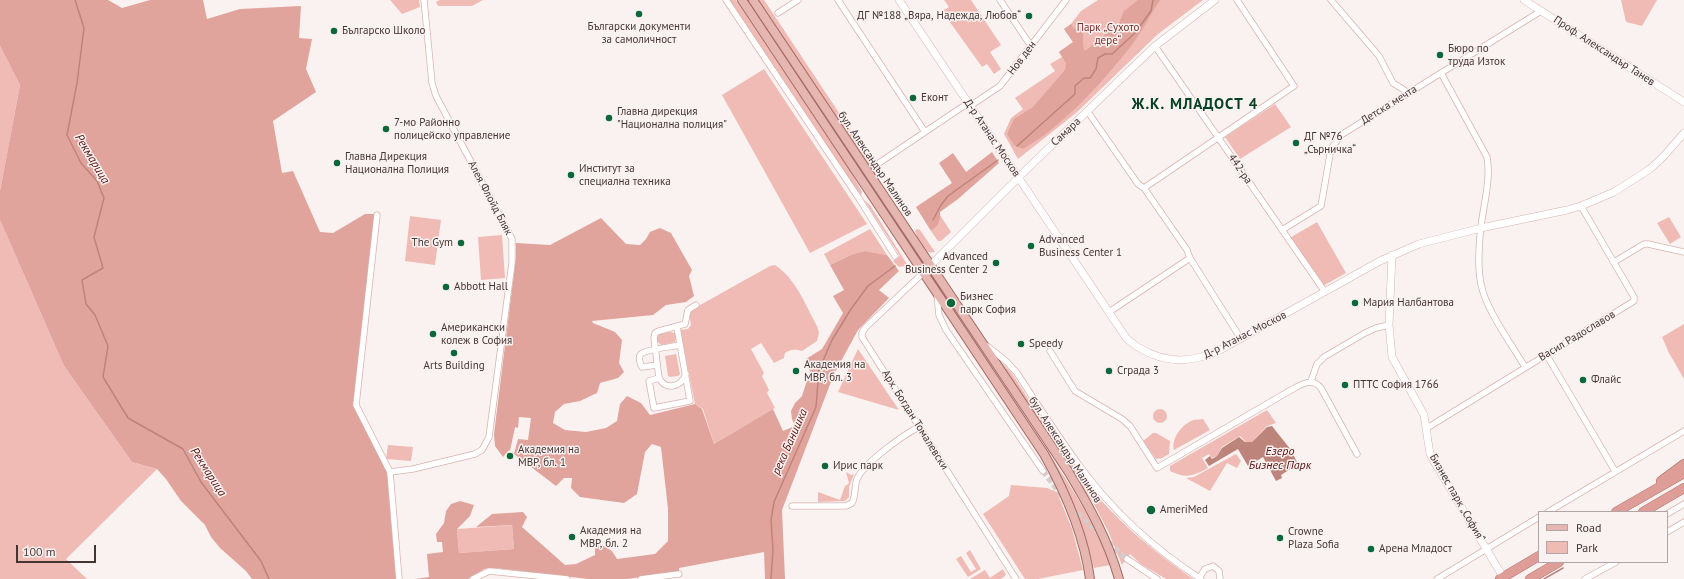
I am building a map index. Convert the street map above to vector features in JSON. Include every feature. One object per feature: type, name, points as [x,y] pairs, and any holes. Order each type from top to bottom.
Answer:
[{"type":"highway","points":[[1630,504],[1684,464]]},
{"type":"highway","points":[[1618,511],[1684,473]]},
{"type":"highway","points":[[1645,511],[1682,489]]},
{"type":"highway","points":[[1502,578],[1538,557]]},
{"type":"highway","points":[[1530,579],[1556,563]]},
{"type":"main road","name":"бул. Александър Малинов","points":[[742,0],[1044,454],[1058,479],[1077,523],[1084,547],[1090,579]]},
{"type":"main road","name":"бул. Александър Малинов","points":[[753,0],[1068,471],[1095,517],[1108,545],[1119,579]]},
{"type":"street","name":"Алея Флойд Бляк","points":[[390,472],[413,469],[474,454],[482,450],[489,437],[512,263],[512,239],[436,96],[432,83],[424,0]]},
{"type":"street","points":[[726,0],[858,197],[895,256]]},
{"type":"street","points":[[778,13],[798,0]]},
{"type":"street","points":[[838,0],[925,132]]},
{"type":"street","name":"Д-р Атанас Москов","points":[[900,0],[1127,339],[1142,350],[1163,358],[1193,360],[1213,354],[1392,255],[1424,242],[1581,206],[1614,192],[1650,169],[1663,157],[1684,133]]},
{"type":"street","points":[[1000,0],[1031,46]]},
{"type":"street","name":"Нов ден","points":[[879,163],[925,132],[1000,86],[1066,0]]},
{"type":"street","name":"Самара","points":[[923,273],[1155,46],[1215,0]]},
{"type":"street","points":[[1144,188],[1294,86],[1237,0]]},
{"type":"street","points":[[1331,0],[1379,56],[1393,82],[1410,92]]},
{"type":"street","name":"Проф. Александър Танев","points":[[1524,0],[1684,102]]},
{"type":"street","name":"Детска мечта","points":[[1282,230],[1321,206],[1331,149],[1337,139],[1541,11]]},
{"type":"street","name":"442-ра","points":[[1155,46],[1325,292]]},
{"type":"street","points":[[1441,73],[1487,157],[1489,166],[1481,228],[1479,269],[1483,292],[1525,367]]},
{"type":"street","points":[[1088,112],[1138,184],[1144,188],[1187,250],[1190,258],[1240,339]]},
{"type":"street","name":"Васил Радославов","points":[[1427,428],[1433,426],[1525,367],[1634,301],[1634,297],[1581,206]]},
{"type":"street","points":[[377,215],[356,405],[390,472],[399,579]]},
{"type":"street","points":[[1614,262],[1644,244],[1684,252]]},
{"type":"street","name":"Бизнес парк „София“","points":[[1392,255],[1390,325],[1392,357],[1424,415],[1430,454],[1502,578]]},
{"type":"street","points":[[1108,312],[1190,258]]},
{"type":"street","name":"Арх. Богдан Томалевски","points":[[923,273],[865,328],[862,333],[865,341],[1016,579]]},
{"type":"street","name":"бул. Александър Малинов","points":[[937,294],[939,315],[942,322],[1042,471]]},
{"type":"street","points":[[686,374],[680,383],[670,386],[664,385],[659,378],[654,338],[655,333],[659,331],[685,324],[688,310],[696,305]]},
{"type":"street","points":[[1311,381],[1317,364],[1324,357],[1365,333],[1376,328],[1390,325]]},
{"type":"street","points":[[659,378],[650,380],[649,383],[653,406],[657,408],[690,401],[677,327]]},
{"type":"street","name":"бул. Александър Малинов","points":[[980,340],[1007,362],[1017,373],[1078,464],[1102,494],[1148,539],[1167,555],[1200,578]]},
{"type":"street","points":[[657,365],[645,367],[640,364],[640,356],[655,350],[680,345]]},
{"type":"street","points":[[1050,351],[1075,391],[1122,419],[1130,426],[1157,468],[1291,390],[1311,381],[1317,383],[1321,388],[1358,454]]},
{"type":"street","points":[[1546,354],[1615,471]]},
{"type":"street","points":[[792,506],[846,506],[852,503],[857,479],[862,471],[911,431],[919,427]]},
{"type":"street","points":[[1550,511],[1684,431]]},
{"type":"street","points":[[1668,513],[1684,504]]},
{"type":"street","points":[[1437,579],[1538,518]]},
{"type":"street","points":[[1668,531],[1684,522]]},
{"type":"street","points":[[1127,559],[1157,579]]},
{"type":"street","points":[[1585,579],[1614,563]]},
{"type":"street","points":[[1200,578],[1205,569],[1213,566],[1219,571],[1220,579]]},
{"type":"street","points":[[473,579],[489,571],[567,579]]},
{"type":"street","points":[[641,579],[679,574]]},
{"type":"green space","points":[[0,0],[108,0],[122,8],[150,0],[203,0],[207,19],[240,9],[301,6],[299,38],[312,39],[306,69],[316,92],[273,121],[282,173],[293,171],[320,232],[333,233],[365,214],[375,214],[353,405],[387,472],[396,579],[252,579],[246,571],[220,548],[211,537],[205,525],[181,501],[157,469],[132,462],[64,366],[0,220],[0,191],[20,85],[0,46]]},
{"type":"green space","points":[[390,0],[419,0],[420,7],[402,14]]},
{"type":"green space","points":[[440,0],[483,0],[472,6],[438,6],[436,2]]},
{"type":"green space","points":[[729,0],[736,0],[851,172],[862,192],[861,195],[849,179]]},
{"type":"green space","points":[[757,0],[764,0],[873,164],[876,178]]},
{"type":"green space","points":[[944,0],[971,0],[1001,45],[990,52],[1001,69],[994,74],[987,64],[982,67],[942,11],[949,7]]},
{"type":"green space","name":"Парк „Сухото дере“","points":[[1098,0],[1203,0],[1158,34],[1076,113],[1018,159],[1004,134],[1011,118],[1023,109],[1015,98],[1055,71],[1050,64],[1062,57],[1059,52],[1073,42],[1064,29],[1071,24],[1081,11]]},
{"type":"green space","points":[[1138,0],[1160,0],[1135,41],[1120,60],[1095,89],[1052,129],[1023,149],[1014,145],[1007,134],[1014,119],[1033,107],[1065,70],[1066,63],[1059,52],[1073,42],[1064,29],[1071,24],[1074,29],[1082,28],[1083,45],[1085,51],[1119,23],[1124,11]]},
{"type":"green space","points":[[1621,0],[1657,0],[1642,26],[1626,22]]},
{"type":"green space","points":[[0,46],[20,85],[0,191]]},
{"type":"green space","points":[[764,69],[867,224],[810,253],[722,95]]},
{"type":"green space","points":[[1275,104],[1291,127],[1240,159],[1225,137]]},
{"type":"green space","points":[[992,152],[999,163],[958,199],[940,212],[939,223],[931,231],[916,207],[952,183],[939,163],[953,153],[966,172]]},
{"type":"green space","points":[[864,200],[870,205],[910,269],[911,275],[904,266],[899,267],[893,261],[900,256]]},
{"type":"green space","points":[[940,215],[951,232],[941,241],[938,241],[931,231],[938,224]]},
{"type":"green space","points":[[410,216],[441,220],[435,265],[405,261]]},
{"type":"green space","points":[[1669,217],[1681,237],[1670,244],[1657,223]]},
{"type":"green space","points":[[601,218],[626,244],[640,245],[650,232],[660,228],[671,233],[692,270],[689,276],[694,296],[686,302],[666,305],[653,315],[592,321],[593,323],[615,332],[622,340],[619,363],[624,372],[618,378],[600,383],[597,393],[580,401],[564,404],[555,412],[553,423],[565,430],[586,432],[606,428],[617,421],[620,404],[627,396],[641,403],[650,415],[695,404],[702,409],[714,444],[773,409],[783,431],[795,426],[791,411],[795,403],[802,396],[810,371],[806,359],[822,349],[843,313],[833,296],[844,290],[830,265],[853,254],[865,251],[887,255],[899,271],[879,290],[889,298],[858,330],[834,374],[782,510],[785,579],[765,579],[764,552],[679,568],[679,572],[627,579],[588,579],[495,568],[484,569],[468,579],[415,579],[429,577],[427,554],[443,552],[442,542],[437,542],[436,534],[444,523],[446,511],[451,504],[460,501],[474,505],[470,516],[457,529],[459,553],[514,549],[512,525],[476,527],[492,514],[523,512],[527,517],[522,527],[565,565],[576,564],[595,555],[595,547],[600,544],[612,551],[617,559],[655,554],[668,541],[668,509],[661,447],[652,444],[645,452],[637,494],[624,503],[580,497],[571,488],[572,478],[564,478],[556,486],[514,454],[518,439],[528,440],[531,418],[519,417],[518,428],[515,427],[510,451],[509,450],[503,457],[495,446],[494,434],[516,257],[516,243],[550,245]]},
{"type":"green space","points":[[0,220],[64,366],[132,462],[157,469],[66,559],[87,579],[0,579]]},
{"type":"green space","points":[[1317,222],[1346,273],[1321,287],[1288,239]]},
{"type":"green space","points":[[870,229],[887,255],[865,251],[853,254],[830,265],[824,254]]},
{"type":"green space","points":[[917,229],[920,230],[935,252],[924,249],[915,231]]},
{"type":"green space","points":[[502,235],[505,278],[481,280],[478,237]]},
{"type":"green space","points":[[775,265],[789,277],[804,301],[817,326],[819,333],[817,341],[802,351],[793,350],[785,353],[784,358],[774,363],[761,343],[751,349],[764,373],[762,376],[769,390],[767,393],[775,408],[714,444],[703,409],[695,404],[680,330],[688,329],[691,325],[689,314],[693,309],[770,266]]},
{"type":"green space","points":[[1684,324],[1684,379],[1669,353],[1662,337]]},
{"type":"green space","points":[[670,332],[675,333],[677,336],[675,342],[661,345],[656,340],[659,334]]},
{"type":"green space","points":[[858,349],[899,410],[838,392]]},
{"type":"green space","points":[[676,354],[680,374],[678,376],[670,377],[668,376],[665,356]]},
{"type":"green space","points":[[1002,363],[1011,372],[1061,449],[1104,503],[1137,536],[1193,579],[1166,579],[1141,564],[1130,554],[1122,565],[1108,531],[1094,504],[1011,380],[1001,364]]},
{"type":"green space","points":[[1157,409],[1163,409],[1167,413],[1167,419],[1163,423],[1157,423],[1153,419],[1153,413]]},
{"type":"green space","points":[[1267,410],[1276,423],[1267,426],[1252,442],[1246,442],[1240,436],[1222,447],[1217,456],[1212,458],[1209,454],[1202,458],[1208,468],[1194,475],[1185,476],[1170,471],[1170,466]]},
{"type":"green space","points":[[1203,419],[1210,430],[1174,450],[1173,446],[1175,437],[1180,429],[1192,420]]},
{"type":"green space","points":[[1153,433],[1156,433],[1170,441],[1169,454],[1162,458],[1156,459],[1143,441]]},
{"type":"green space","points":[[1043,444],[1089,518],[1110,565],[1094,568],[1084,535],[1067,489]]},
{"type":"green space","points":[[388,445],[413,447],[411,461],[386,459]]},
{"type":"green space","points":[[1236,454],[1241,461],[1237,468],[1227,463],[1210,491],[1186,478],[1194,477]]},
{"type":"green space","points":[[846,472],[851,475],[854,474],[849,487],[849,497],[845,501],[818,502],[818,492],[840,500],[845,486],[849,483]]},
{"type":"green space","points":[[1011,485],[1047,488],[1057,492],[1072,529],[1083,570],[1038,579],[1025,579],[983,514],[1009,496]]},
{"type":"green space","points":[[512,525],[514,549],[459,553],[457,529]]},
{"type":"green space","points":[[970,550],[981,569],[968,577],[956,559],[961,556],[971,572],[976,569],[966,553]]},
{"type":"green space","points":[[1003,569],[1006,575],[1001,579],[970,579],[985,570],[990,578]]},
{"type":"water","name":"Езеро Бизнес Парк","points":[[1272,426],[1291,450],[1298,464],[1281,475],[1282,478],[1276,481],[1263,457],[1248,466],[1238,449],[1209,466],[1205,460],[1210,456],[1212,459],[1217,456],[1222,448],[1239,437],[1245,442],[1252,442],[1267,427]]},
{"type":"waterway","name":"Рекмарица","points":[[75,0],[84,28],[77,83],[67,135],[81,163],[97,181],[104,198],[94,237],[103,268],[82,280],[86,304],[95,315],[108,346],[103,377],[128,418],[183,449],[201,482],[261,561],[269,579]]},
{"type":"waterway","name":"река Банишка","points":[[1017,146],[1075,94],[1075,86],[1084,78],[1090,78],[1096,69],[1098,58],[1105,54],[1112,54],[1135,33],[1151,11],[1153,0]]},
{"type":"waterway","name":"река Банишка","points":[[933,220],[948,196],[998,160]]},
{"type":"waterway","name":"река Банишка","points":[[771,579],[773,550],[771,520],[774,502],[816,407],[819,370],[832,340],[851,309],[868,286],[895,266]]},
{"type":"waterway","points":[[1544,579],[1563,568]]},
{"type":"tunnel","points":[[1043,471],[1063,497]]},
{"type":"tunnel","points":[[1072,507],[1127,559]]},
{"type":"place","name":"Български документи за самоличност","points":[[639,14]]},
{"type":"place","name":"ДГ №188 „Вяра, Надежда, Любов“","points":[[1029,16]]},
{"type":"place","name":"Българско Школо","points":[[334,31]]},
{"type":"place","name":"Бюро по труда Изток","points":[[1440,55]]},
{"type":"place","name":"Еконт","points":[[913,98]]},
{"type":"place","name":"Главна дирекция \"Национална полиция\"","points":[[609,118]]},
{"type":"place","name":"7-мо Районно полицейско управление","points":[[386,129]]},
{"type":"place","name":"ДГ №76 „Сърничка“","points":[[1296,143]]},
{"type":"place","name":"Главна Дирекция Национална Полиция","points":[[337,163]]},
{"type":"place","name":"Институт за специална техника","points":[[571,175]]},
{"type":"place","name":"The Gym","points":[[461,243]]},
{"type":"place","name":"Advanced Business Center 1","points":[[1031,246]]},
{"type":"place","name":"Advanced Business Center 2","points":[[996,263]]},
{"type":"place","name":"Abbott Hall","points":[[446,287]]},
{"type":"place","name":"Бизнес парк София","points":[[951,303]]},
{"type":"place","name":"Мария Налбантова","points":[[1355,303]]},
{"type":"place","name":"Американски колеж в София","points":[[433,334]]},
{"type":"place","name":"Speedy","points":[[1021,344]]},
{"type":"place","name":"Arts Building","points":[[454,353]]},
{"type":"place","name":"Академия на МВР, бл. 3","points":[[796,371]]},
{"type":"place","name":"Сграда 3","points":[[1109,371]]},
{"type":"place","name":"Флайс","points":[[1583,380]]},
{"type":"place","name":"ПТТС София 1766","points":[[1345,385]]},
{"type":"place","name":"Академия на МВР, бл. 1","points":[[510,456]]},
{"type":"place","name":"Ирис парк","points":[[825,466]]},
{"type":"place","name":"AmeriMed","points":[[1151,510]]},
{"type":"place","name":"Академия на МВР, бл. 2","points":[[572,537]]},
{"type":"place","name":"Crowne Plaza Sofia","points":[[1280,538]]},
{"type":"place","name":"Арена Младост","points":[[1371,549]]},
{"type":"district","name":"Ж.К. МЛАДОСТ 4","points":[[1195,105]]}]
